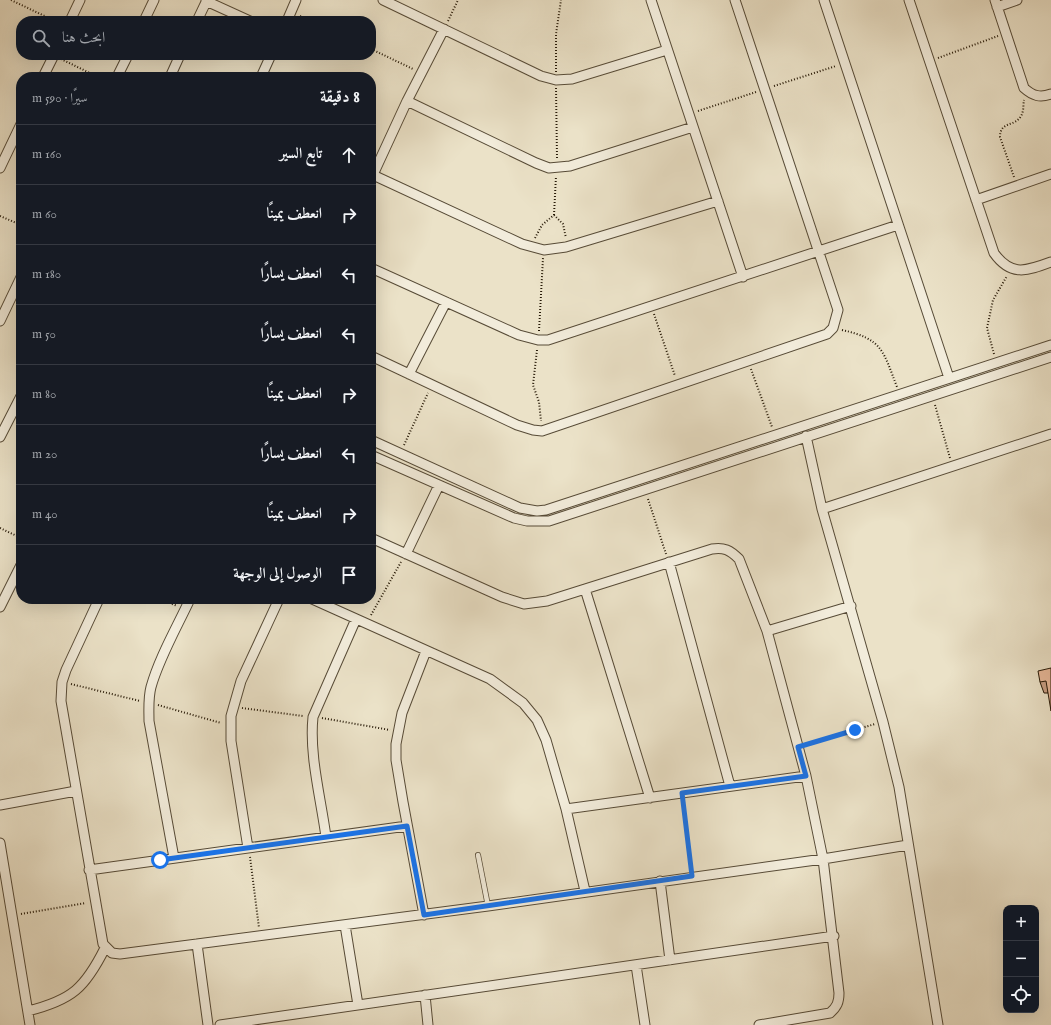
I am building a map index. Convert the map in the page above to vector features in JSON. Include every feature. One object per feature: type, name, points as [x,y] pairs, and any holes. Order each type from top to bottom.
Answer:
[{"type":"street","points":[[72,16],[80,0]]},
{"type":"street","points":[[146,16],[154,0]]},
{"type":"street","points":[[199,16],[207,0],[240,16]]},
{"type":"street","points":[[289,16],[296,0]]},
{"type":"street","points":[[384,0],[541,76],[556,80],[572,79],[667,50]]},
{"type":"street","points":[[651,0],[743,277]]},
{"type":"street","points":[[376,358],[520,426],[542,431],[749,362],[827,334],[833,328],[838,310],[735,0]]},
{"type":"street","points":[[824,0],[949,378]]},
{"type":"street","points":[[909,0],[994,253],[1001,263],[1011,269],[1023,270],[1051,262]]},
{"type":"street","points":[[1017,0],[996,3],[1024,88],[1031,94],[1039,97],[1051,94]]},
{"type":"street","points":[[376,168],[407,101],[444,29]]},
{"type":"street","points":[[45,72],[51,60]]},
{"type":"street","points":[[120,72],[126,60]]},
{"type":"street","points":[[172,72],[178,60]]},
{"type":"street","points":[[263,72],[269,60]]},
{"type":"street","points":[[407,101],[536,163],[557,168],[570,166],[693,127]]},
{"type":"street","points":[[0,168],[16,134]]},
{"type":"street","points":[[976,200],[1051,174]]},
{"type":"street","points":[[376,179],[533,248],[555,250],[718,201]]},
{"type":"street","points":[[376,270],[519,335],[538,340],[558,338],[898,225]]},
{"type":"street","points":[[0,321],[16,292]]},
{"type":"street","points":[[409,374],[446,302]]},
{"type":"street","points":[[376,444],[520,508],[536,511],[556,508],[1051,345]]},
{"type":"street","points":[[376,457],[514,518],[540,522],[559,518],[1051,357]]},
{"type":"street","points":[[1007,359],[1011,370]]},
{"type":"street","points":[[0,437],[16,406]]},
{"type":"street","points":[[822,509],[952,465],[1051,434]]},
{"type":"street","points":[[806,436],[822,509],[851,606],[899,787],[938,1025]]},
{"type":"street","points":[[406,554],[439,485]]},
{"type":"street","points":[[376,540],[502,597],[524,604],[535,604],[712,548],[722,548],[732,552],[739,559],[767,630],[806,776],[823,859],[834,936],[840,993],[836,1008],[823,1016],[759,1025]]},
{"type":"street","points":[[669,562],[730,786]]},
{"type":"street","points":[[0,607],[16,575]]},
{"type":"street","points":[[585,589],[650,798]]},
{"type":"street","points":[[97,604],[66,670],[60,692],[60,701],[103,944],[105,948],[112,953],[120,954],[424,915],[585,891],[823,859],[908,845]]},
{"type":"street","points":[[174,858],[149,722],[149,703],[151,688],[156,673],[188,604]]},
{"type":"street","points":[[248,848],[231,741],[231,716],[241,681],[277,604]]},
{"type":"street","points":[[323,604],[490,680],[506,689],[523,703],[537,720],[546,740],[566,809],[585,891]]},
{"type":"street","points":[[767,630],[851,606]]},
{"type":"street","points":[[326,837],[311,732],[313,717],[356,619]]},
{"type":"street","points":[[424,915],[396,760],[396,744],[402,713],[426,651]]},
{"type":"street","points":[[566,809],[806,776]]},
{"type":"street","points":[[0,805],[76,791]]},
{"type":"street","points":[[89,870],[407,826]]},
{"type":"street","points":[[0,843],[30,1025]]},
{"type":"street","points":[[660,881],[670,960]]},
{"type":"street","points":[[345,925],[358,1005]]},
{"type":"street","points":[[220,1025],[280,1021],[358,1005],[834,936]]},
{"type":"street","points":[[197,944],[208,1025]]},
{"type":"street","points":[[28,1011],[54,1005],[76,991],[94,972],[105,948]]},
{"type":"street","points":[[636,965],[645,1025]]},
{"type":"street","points":[[425,995],[428,1025]]},
{"type":"lane","points":[[478,855],[488,906]]},
{"type":"path","points":[[11,0],[45,16]]},
{"type":"path","points":[[444,29],[458,0]]},
{"type":"path","points":[[533,248],[537,232],[542,225],[554,215],[557,168],[556,34],[561,0]]},
{"type":"path","points":[[291,11],[302,16]]},
{"type":"path","points":[[930,61],[1006,33]]},
{"type":"path","points":[[376,51],[421,73]]},
{"type":"path","points":[[63,60],[88,72]]},
{"type":"path","points":[[1017,186],[1000,137],[1000,132],[1002,128],[1019,119],[1022,115],[1024,88]]},
{"type":"path","points":[[554,215],[559,219],[565,230],[566,247]]},
{"type":"path","points":[[0,216],[16,224]]},
{"type":"path","points":[[996,363],[987,328],[994,296],[1011,269]]},
{"type":"path","points":[[651,307],[678,386]]},
{"type":"path","points":[[833,328],[866,336],[876,342],[884,352],[900,395]]},
{"type":"path","points":[[749,362],[776,436]]},
{"type":"path","points":[[400,454],[432,385]]},
{"type":"path","points":[[932,396],[952,465]]},
{"type":"path","points":[[645,490],[669,562]]},
{"type":"path","points":[[0,528],[16,536]]},
{"type":"path","points":[[366,624],[406,554]]},
{"type":"path","points":[[172,604],[185,610]]},
{"type":"path","points":[[798,747],[883,722]]},
{"type":"path","points":[[682,793],[692,876]]},
{"type":"path","points":[[248,848],[260,936]]},
{"type":"path","points":[[12,916],[95,902]]},
{"type":"building","points":[[1051,668],[1051,711],[1046,681],[1040,682],[1038,671]]},
{"type":"route","points":[[160,860],[407,826],[424,915],[692,876],[682,793],[806,776],[798,747],[855,730]]}]
